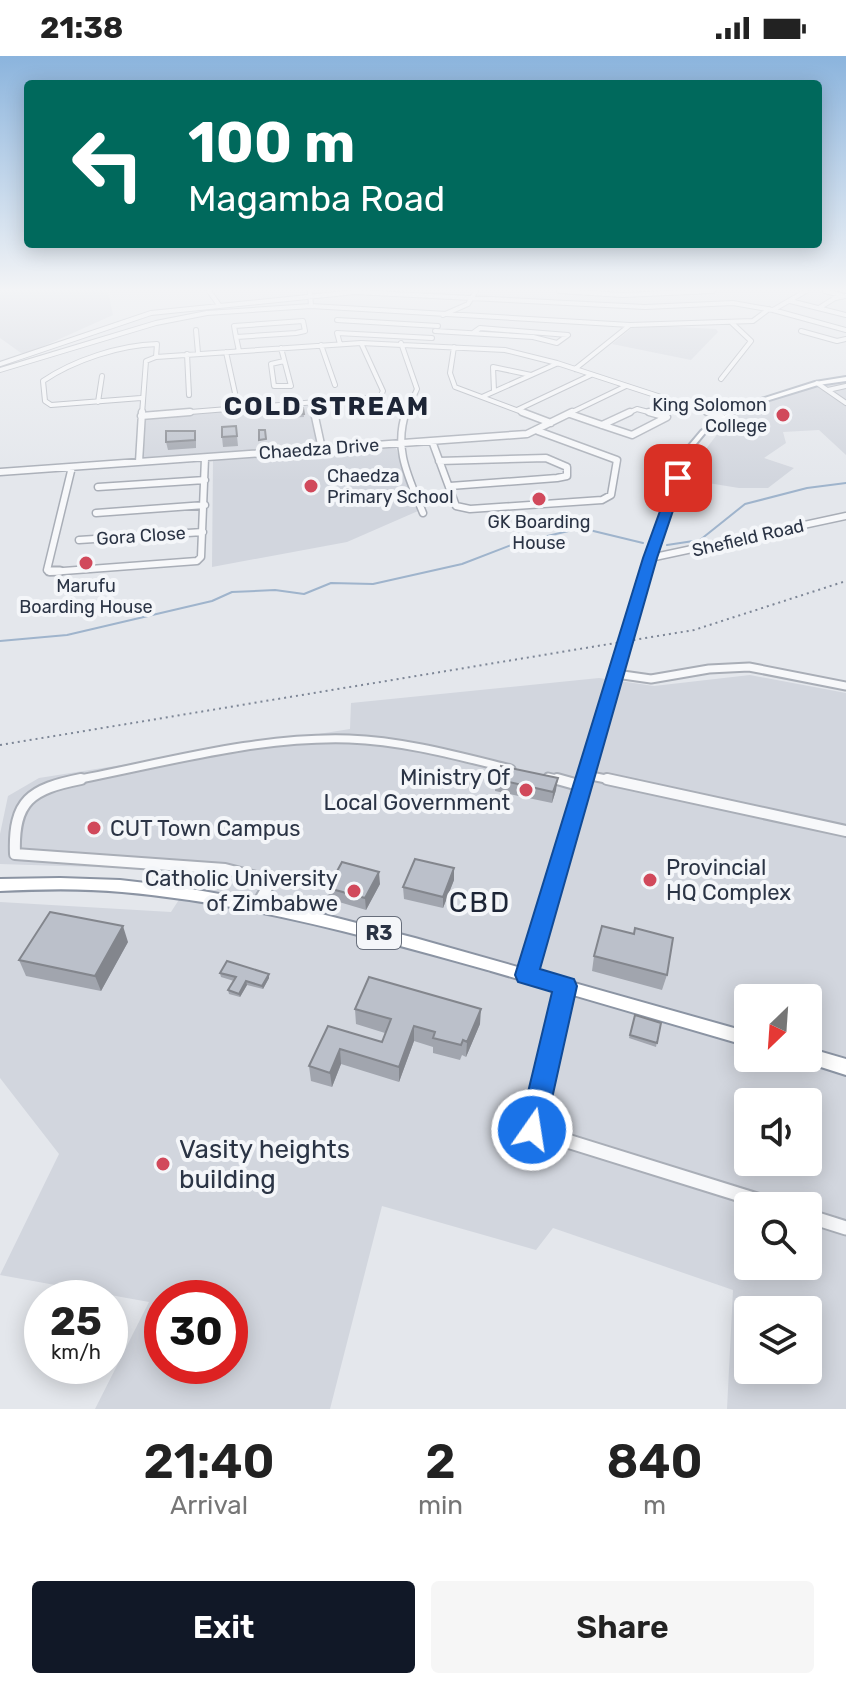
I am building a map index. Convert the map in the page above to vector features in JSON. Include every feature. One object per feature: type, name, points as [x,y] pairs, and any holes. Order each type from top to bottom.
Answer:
[{"type":"highway","name":"R3","points":[[0,885],[102,884],[257,905],[378,933],[734,1035]]},
{"type":"highway","points":[[822,1060],[846,1067]]},
{"type":"main road","points":[[526,975],[650,558],[688,450],[703,432],[722,417],[768,396],[846,379]]},
{"type":"street","points":[[0,367],[33,354]]},
{"type":"street","points":[[0,367],[24,365],[56,354]]},
{"type":"street","points":[[110,354],[43,381],[45,401],[51,405],[141,398]]},
{"type":"street","points":[[139,462],[141,398],[146,361],[186,354]]},
{"type":"street","points":[[187,354],[189,395]]},
{"type":"street","points":[[226,354],[235,393]]},
{"type":"street","points":[[282,354],[291,386],[279,388],[274,386],[271,364],[284,361]]},
{"type":"street","points":[[324,354],[335,385]]},
{"type":"street","points":[[141,416],[380,397],[383,391],[367,354]]},
{"type":"street","points":[[405,354],[417,389],[401,420],[397,443],[423,513]]},
{"type":"street","points":[[451,354],[451,383],[551,423]]},
{"type":"street","points":[[526,354],[722,417]]},
{"type":"street","points":[[575,369],[594,354]]},
{"type":"street","points":[[721,379],[741,354]]},
{"type":"street","points":[[482,397],[557,363]]},
{"type":"street","points":[[494,391],[493,367],[531,375]]},
{"type":"street","points":[[517,410],[591,375]]},
{"type":"street","points":[[98,402],[102,376]]},
{"type":"street","points":[[817,383],[846,403]]},
{"type":"street","name":"Chaedza Drive","points":[[0,472],[538,431],[627,386]]},
{"type":"street","points":[[828,390],[846,386]]},
{"type":"street","points":[[312,404],[322,449]]},
{"type":"street","points":[[570,414],[602,425],[632,435],[667,417],[637,409],[602,425]]},
{"type":"street","points":[[432,441],[456,506],[470,509],[602,500],[611,495],[617,460],[538,431]]},
{"type":"street","points":[[439,461],[530,457],[556,460],[567,467],[567,476],[557,478],[450,486]]},
{"type":"street","points":[[72,467],[47,570],[50,572],[197,561],[201,557],[203,532],[205,458]]},
{"type":"street","points":[[98,487],[205,480]]},
{"type":"street","points":[[96,513],[205,505]]},
{"type":"street","name":"Shefield Road","points":[[650,558],[846,516]]},
{"type":"street","name":"Gora Close","points":[[79,540],[203,532]]},
{"type":"street","points":[[616,674],[651,679],[709,669],[749,667],[846,686]]},
{"type":"street","points":[[257,905],[271,881],[225,869],[15,854],[13,827],[24,801],[47,786],[269,743],[349,739],[430,749],[521,771]]},
{"type":"street","points":[[536,775],[582,786]]},
{"type":"street","points":[[586,775],[846,831]]},
{"type":"street","points":[[565,986],[532,1130],[734,1193]]},
{"type":"street","points":[[822,1220],[846,1228]]},
{"type":"shaded area","points":[[662,354],[697,354],[691,360]]},
{"type":"shaded area","points":[[846,382],[846,455],[819,430],[783,432],[786,443],[764,458],[794,468],[768,488],[739,488],[683,479],[722,428],[736,415],[796,391]]},
{"type":"shaded area","points":[[310,406],[320,448],[142,461],[145,417]]},
{"type":"shaded area","name":"Chaedza Primary School","points":[[396,448],[418,511],[347,542],[212,567],[213,460]]},
{"type":"shaded area","points":[[750,675],[846,693],[846,1409],[727,1409],[733,1290],[553,1228],[536,1250],[382,1206],[330,1409],[95,1409],[108,1384],[128,1384],[128,1344],[144,1312],[144,1384],[248,1384],[248,1280],[144,1280],[144,1301],[128,1298],[128,1280],[28,1280],[0,1275],[59,1154],[0,1078],[0,902],[171,912],[193,878],[156,869],[0,864],[0,834],[8,796],[39,778],[350,729],[351,703],[599,678],[654,686]]},
{"type":"building","points":[[303,408],[304,414],[283,415],[282,409]]},
{"type":"building","points":[[236,426],[237,436],[222,437],[222,427]]},
{"type":"building","points":[[259,430],[265,430],[266,439],[259,440]]},
{"type":"building","points":[[166,431],[195,431],[195,440],[166,442]]},
{"type":"building","points":[[501,766],[558,778],[553,792],[496,779]]},
{"type":"building","points":[[415,859],[454,868],[443,897],[403,887]]},
{"type":"building","points":[[342,862],[379,872],[365,898],[328,888]]},
{"type":"building","points":[[50,912],[123,926],[95,976],[19,960]]},
{"type":"building","points":[[602,926],[634,934],[635,928],[673,938],[667,975],[594,956]]},
{"type":"building","points":[[227,961],[269,974],[262,986],[246,981],[239,994],[228,990],[236,977],[220,973]]},
{"type":"building","points":[[369,977],[481,1009],[467,1042],[463,1040],[461,1045],[433,1038],[435,1032],[414,1026],[399,1067],[340,1049],[330,1073],[309,1066],[328,1026],[382,1042],[391,1019],[355,1009]]},
{"type":"building","points":[[635,1015],[661,1023],[657,1043],[630,1035]]},
{"type":"waterway","points":[[667,545],[700,540],[745,504],[807,488],[846,483]]},
{"type":"waterway","points":[[0,641],[67,635],[212,601],[232,592],[275,590],[304,594],[331,583],[373,584],[462,564],[514,544],[581,528],[643,543]]},
{"type":"railway","points":[[0,745],[694,630],[846,581]]},
{"type":"place","name":"King Solomon College","points":[[783,415]]},
{"type":"place","name":"Chaedza Primary School","points":[[311,486]]},
{"type":"place","name":"GK Boarding House","points":[[539,499]]},
{"type":"place","name":"Marufu Boarding House","points":[[86,563]]},
{"type":"place","name":"Ministry Of Local Government","points":[[526,790]]},
{"type":"place","name":"CUT Town Campus","points":[[94,828]]},
{"type":"place","name":"Provincial HQ Complex","points":[[650,880]]},
{"type":"place","name":"Catholic University of Zimbabwe","points":[[354,891]]},
{"type":"place","name":"Vasity heights building","points":[[163,1164]]},
{"type":"district","name":"COLD STREAM","points":[[327,406]]},
{"type":"district","name":"CBD","points":[[480,902]]},
{"type":"route","points":[[532,1130],[565,986],[526,975],[650,558],[678,478]]}]
